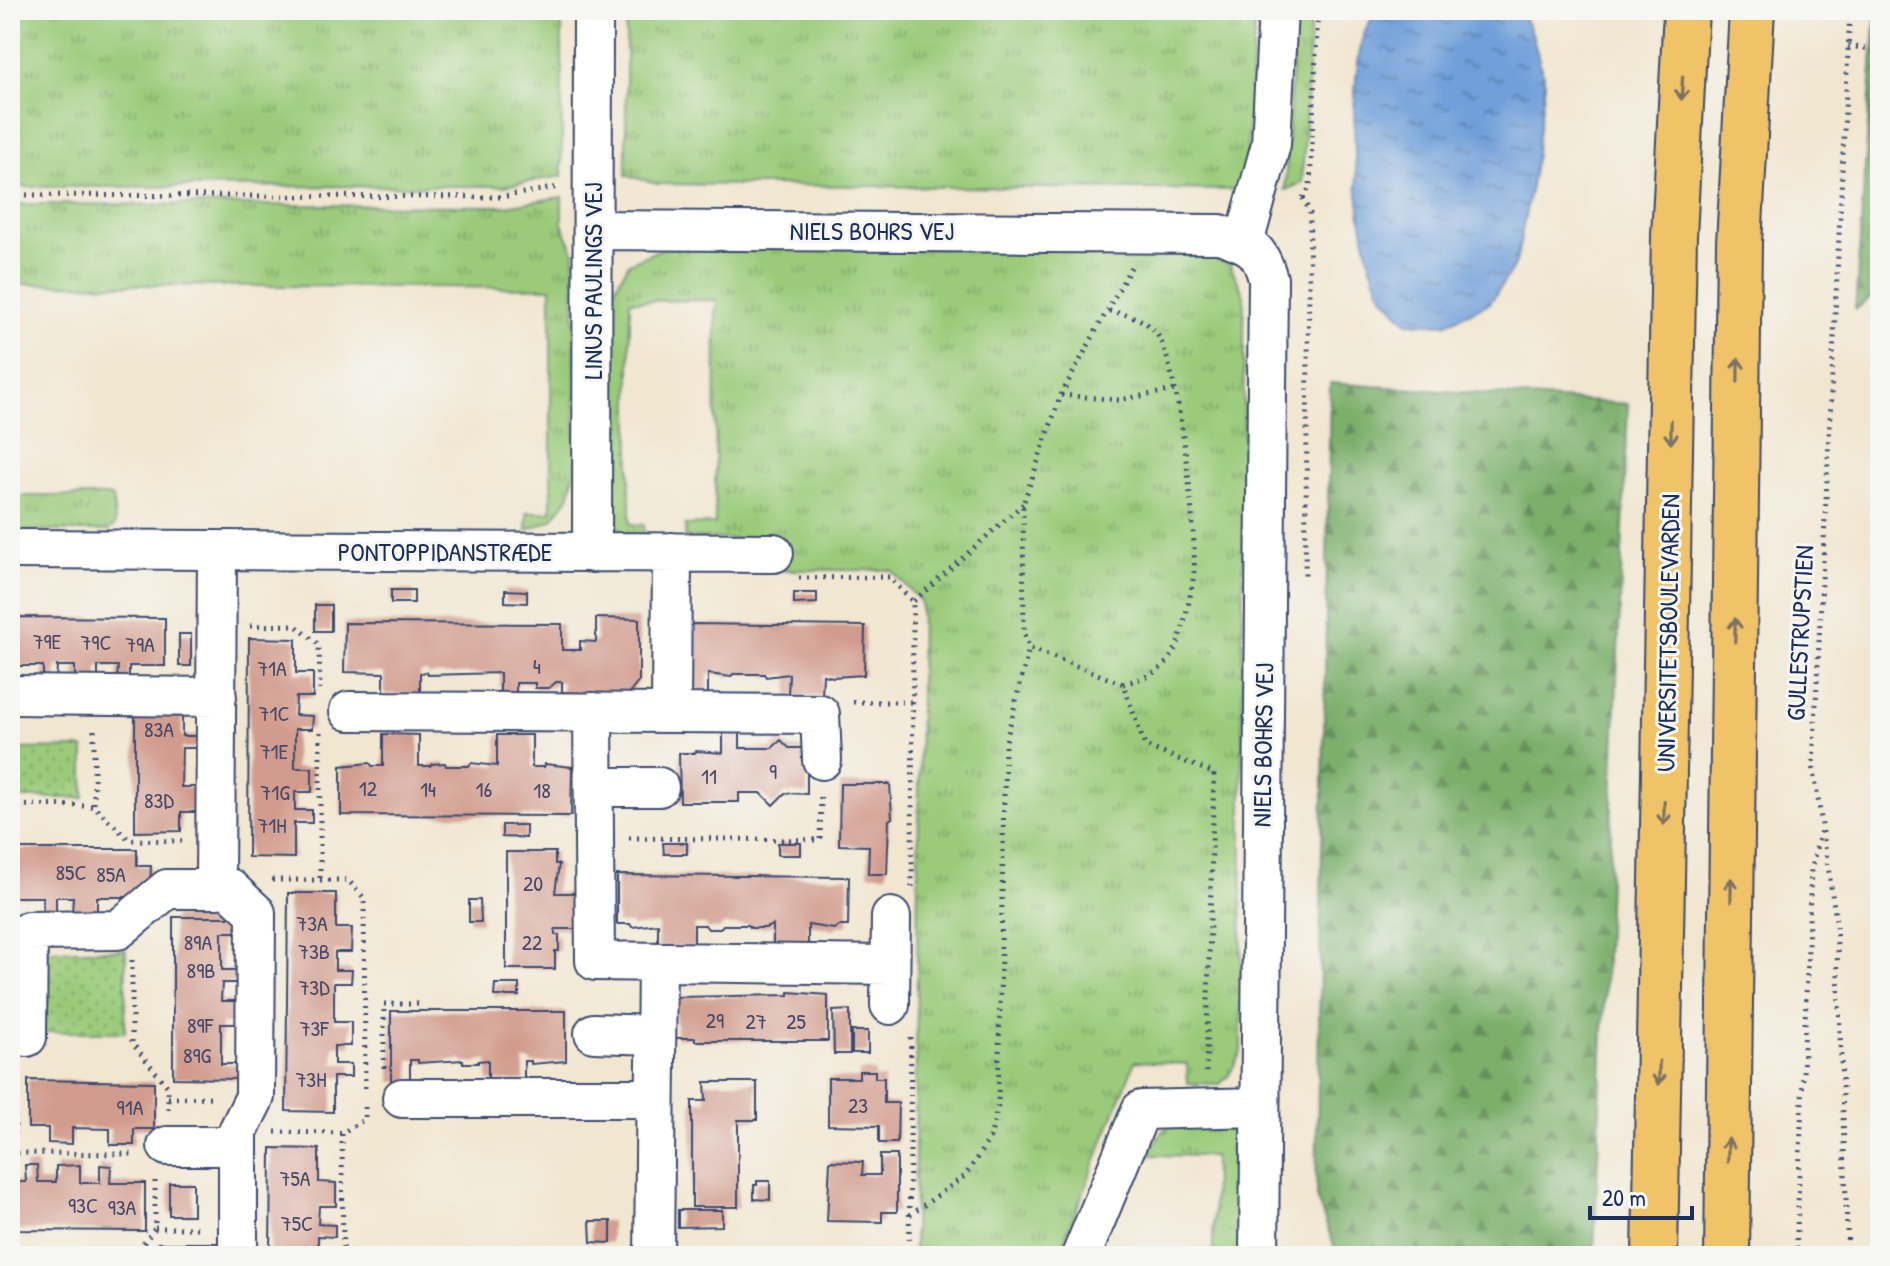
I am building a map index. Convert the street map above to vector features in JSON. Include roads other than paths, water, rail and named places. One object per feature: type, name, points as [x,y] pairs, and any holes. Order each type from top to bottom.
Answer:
[{"type":"main road","name":"UNIVERSITETSBOULEVARDEN","points":[[1655,1256],[1674,236],[1686,10]]},
{"type":"main road","points":[[1727,1256],[1739,243],[1752,10]]},
{"type":"street","name":"LINUS PAULINGS VEJ","points":[[592,553],[593,10]]},
{"type":"street","points":[[1244,243],[1271,144],[1278,10]]},
{"type":"street","name":"NIELS BOHRS VEJ","points":[[594,230],[1220,234],[1244,243],[1262,257],[1268,279],[1259,1256]]},
{"type":"street","name":"PONTOPPIDANSTRÆDE","points":[[10,549],[774,553]]},
{"type":"street","points":[[217,550],[216,842],[222,888]]},
{"type":"street","points":[[671,713],[672,552]]},
{"type":"street","points":[[10,695],[217,697]]},
{"type":"street","points":[[329,709],[820,714],[822,760]]},
{"type":"street","points":[[593,712],[595,961],[890,965]]},
{"type":"street","points":[[594,787],[659,787]]},
{"type":"street","points":[[27,1037],[28,931],[118,930],[167,889],[222,888],[256,913],[255,1097],[238,1139],[238,1242]]},
{"type":"street","points":[[890,1005],[891,917]]},
{"type":"street","points":[[654,1256],[657,964]]},
{"type":"street","points":[[594,1033],[656,1035]]},
{"type":"street","points":[[402,1098],[655,1098]]},
{"type":"street","points":[[1081,1256],[1141,1110],[1259,1107]]},
{"type":"street","points":[[162,1150],[238,1139]]},
{"type":"water","points":[[1377,10],[1521,10],[1533,37],[1545,83],[1533,175],[1516,263],[1490,303],[1445,324],[1407,322],[1392,306],[1379,289],[1364,234],[1356,165],[1355,94],[1363,38]]}]
